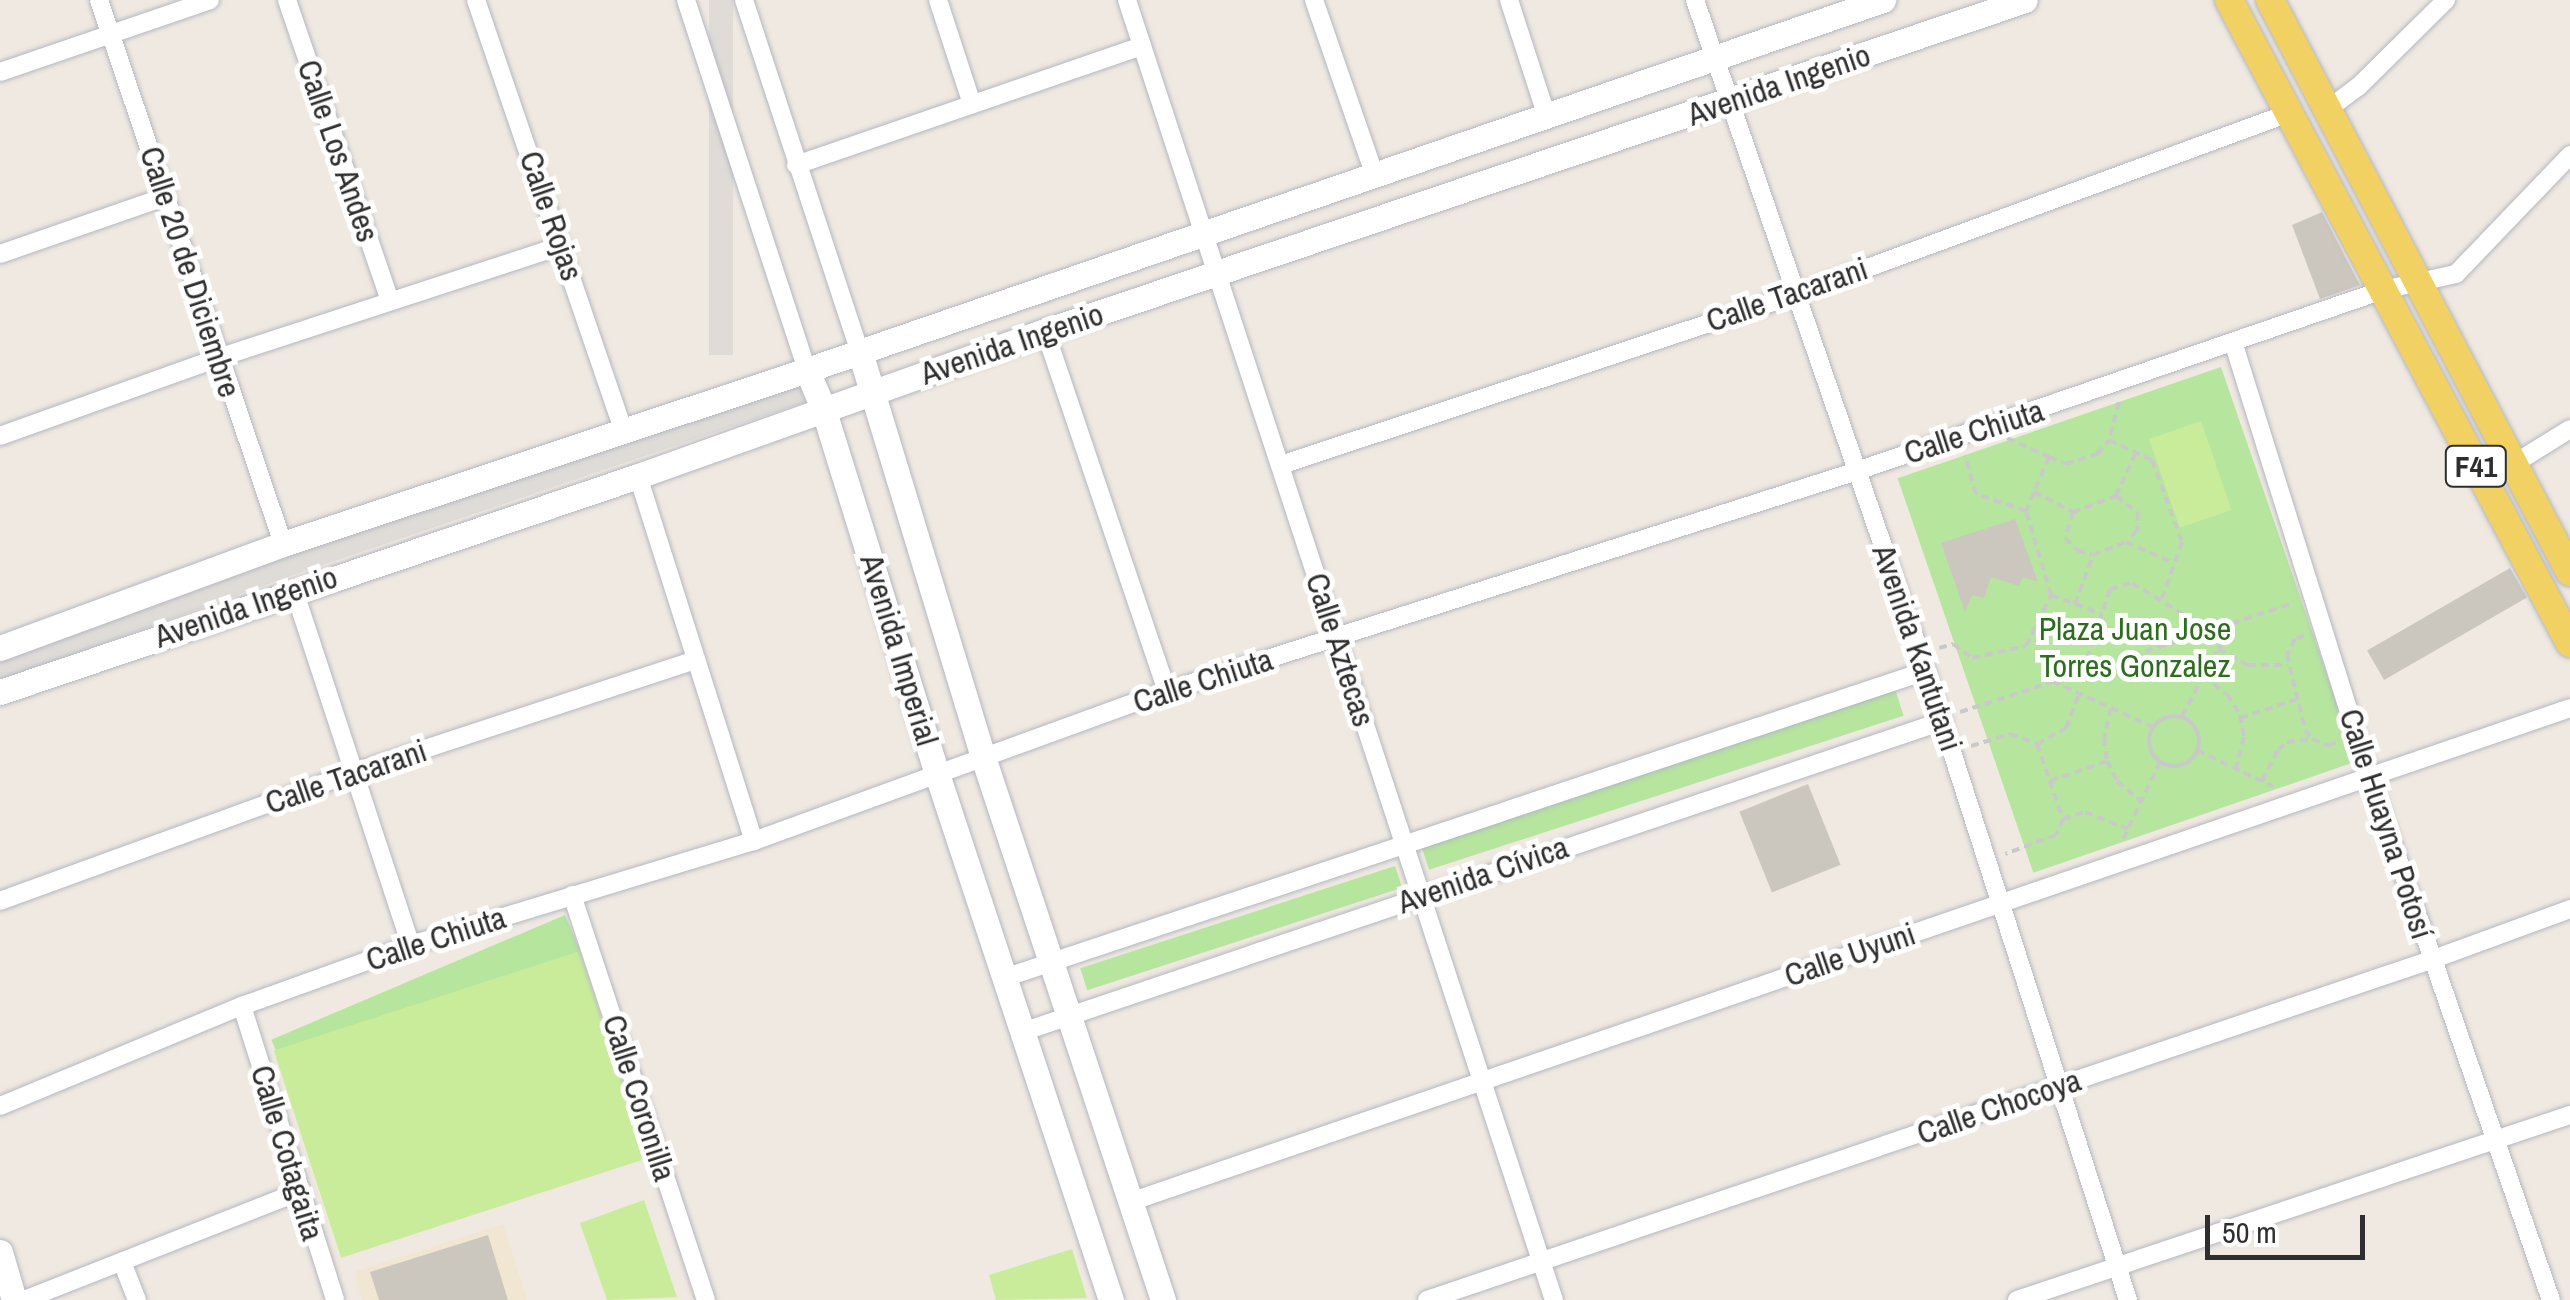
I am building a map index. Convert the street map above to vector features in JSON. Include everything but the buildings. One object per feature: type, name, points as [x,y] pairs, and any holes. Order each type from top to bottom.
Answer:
[{"type":"main road","name":"F41","points":[[2229,0],[2570,643]]},
{"type":"main road","name":"F41","points":[[2270,0],[2570,572]]},
{"type":"street","name":"Calle 20 de Diciembre","points":[[99,0],[283,544]]},
{"type":"street","points":[[0,72],[210,0]]},
{"type":"street","name":"Calle Los Andes","points":[[287,0],[390,302]]},
{"type":"street","name":"Calle Rojas","points":[[476,0],[624,432]]},
{"type":"street","name":"Avenida Imperial","points":[[686,0],[807,370],[824,408],[938,777],[1007,976],[1111,1300]]},
{"type":"street","name":"Avenida Imperial","points":[[744,0],[874,391],[984,760],[1164,1300]]},
{"type":"street","points":[[938,0],[972,104]]},
{"type":"street","name":"Calle Aztecas","points":[[1127,0],[1221,275],[1554,1300]]},
{"type":"street","points":[[1314,0],[1375,176]]},
{"type":"street","points":[[1509,0],[1548,117]]},
{"type":"street","name":"Avenida Kantutani","points":[[1695,0],[1923,662],[2128,1300]]},
{"type":"street","name":"Avenida Ingenio","points":[[0,648],[283,544],[860,352],[1883,0]]},
{"type":"street","name":"Avenida Ingenio","points":[[0,692],[638,476],[1046,330],[1221,275],[2025,0]]},
{"type":"street","points":[[2327,110],[2358,88],[2446,0]]},
{"type":"street","points":[[796,164],[1142,46]]},
{"type":"street","name":"Calle Tacarani","points":[[1281,465],[1794,295],[2289,114]]},
{"type":"street","name":"Calle Chiuta","points":[[0,1106],[242,1006],[411,946],[754,841],[1167,691],[1858,471],[2234,345],[2382,290],[2456,274],[2570,155]]},
{"type":"street","points":[[0,254],[166,197]]},
{"type":"street","points":[[0,436],[218,358],[561,246]]},
{"type":"street","points":[[1046,330],[1167,691]]},
{"type":"street","name":"Calle Huayna Potosí","points":[[2234,345],[2370,778],[2552,1300]]},
{"type":"street","points":[[2512,464],[2567,436]]},
{"type":"street","points":[[638,476],[754,841]]},
{"type":"street","points":[[294,590],[411,946]]},
{"type":"street","name":"Calle Tacarani","points":[[0,901],[355,772],[696,660]]},
{"type":"street","name":"Avenida Cívica","points":[[1007,976],[1404,845],[1923,662]]},
{"type":"street","name":"Calle Uyuni","points":[[1130,1202],[2570,708]]},
{"type":"street","name":"Avenida Cívica","points":[[1025,1032],[1942,721]]},
{"type":"street","name":"Calle Coronilla","points":[[572,895],[706,1300]]},
{"type":"street","name":"Calle Chocoya","points":[[1427,1300],[2431,960],[2570,908]]},
{"type":"street","name":"Calle Cotagaita","points":[[242,1006],[334,1300]]},
{"type":"street","points":[[2017,1300],[2570,1114]]},
{"type":"street","points":[[24,1300],[298,1192]]},
{"type":"street","points":[[0,1252],[14,1300]]},
{"type":"street","points":[[122,1262],[137,1300]]},
{"type":"path","points":[[2002,422],[2008,440],[2066,464],[2097,454],[2109,440],[2119,402],[2114,385]]},
{"type":"path","points":[[1958,437],[1976,494],[2026,511]]},
{"type":"path","points":[[2109,440],[2152,460],[2182,542],[2161,600]]},
{"type":"path","points":[[2034,492],[2073,512],[2116,496],[2136,453]]},
{"type":"path","points":[[1923,662],[1952,644],[1972,658],[2026,646],[2051,594],[2026,511],[2050,458]]},
{"type":"path","points":[[2073,512],[2066,538],[2077,550],[2093,555],[2126,542],[2137,531],[2138,513],[2116,496]]},
{"type":"path","points":[[2126,542],[2174,563]]},
{"type":"path","points":[[2075,604],[2093,555]]},
{"type":"path","points":[[2083,671],[2110,589],[2132,583],[2208,630]]},
{"type":"path","points":[[2051,594],[2102,614]]},
{"type":"path","points":[[1942,721],[1973,706],[2313,596]]},
{"type":"path","points":[[2182,716],[2232,622]]},
{"type":"path","points":[[2312,739],[2287,654],[2295,639],[2323,630]]},
{"type":"path","points":[[2218,650],[2248,665],[2288,665]]},
{"type":"path","points":[[2204,676],[2227,694],[2240,718],[2244,737],[2236,768]]},
{"type":"path","points":[[2052,681],[2152,727]]},
{"type":"path","points":[[2036,744],[2066,728],[2079,694]]},
{"type":"path","points":[[2240,718],[2298,699]]},
{"type":"path","points":[[2112,708],[2104,738],[2107,762],[2118,781],[2141,800]]},
{"type":"path","points":[[2182,716],[2195,727],[2197,750],[2180,766],[2160,762],[2148,744],[2152,727],[2166,717],[2182,716]]},
{"type":"path","points":[[1952,750],[2010,734],[2036,744],[2063,819],[2056,835],[1988,860]]},
{"type":"path","points":[[2262,781],[2278,750],[2287,742],[2312,739],[2328,744],[2357,738]]},
{"type":"path","points":[[2197,750],[2276,788],[2284,808]]},
{"type":"path","points":[[2050,781],[2107,762]]},
{"type":"path","points":[[2130,860],[2123,840],[2160,762]]},
{"type":"path","points":[[2063,819],[2086,812],[2128,829]]},
{"type":"shaded area","points":[[709,0],[733,0],[733,355],[709,355]]},
{"type":"shaded area","points":[[799,384],[805,402],[296,574],[0,681],[0,662],[293,555]]},
{"type":"shaded area","points":[[503,1224],[527,1300],[362,1300],[354,1272]]},
{"type":"green space","name":"Plaza Juan Jose Torres Gonzalez","points":[[2221,367],[2357,761],[2033,873],[1898,478]]},
{"type":"green space","points":[[2201,421],[2232,510],[2180,528],[2149,439]]},
{"type":"green space","points":[[1895,689],[1904,716],[1429,870],[1420,843]]},
{"type":"green space","points":[[1395,866],[1402,888],[1087,990],[1080,968]]},
{"type":"green space","points":[[565,915],[580,951],[287,1076],[271,1040]]},
{"type":"green space","points":[[580,951],[647,1158],[341,1258],[274,1051]]},
{"type":"green space","points":[[644,1200],[677,1297],[607,1300],[580,1223]]},
{"type":"green space","points":[[1072,1249],[1087,1298],[996,1300],[989,1275]]}]
